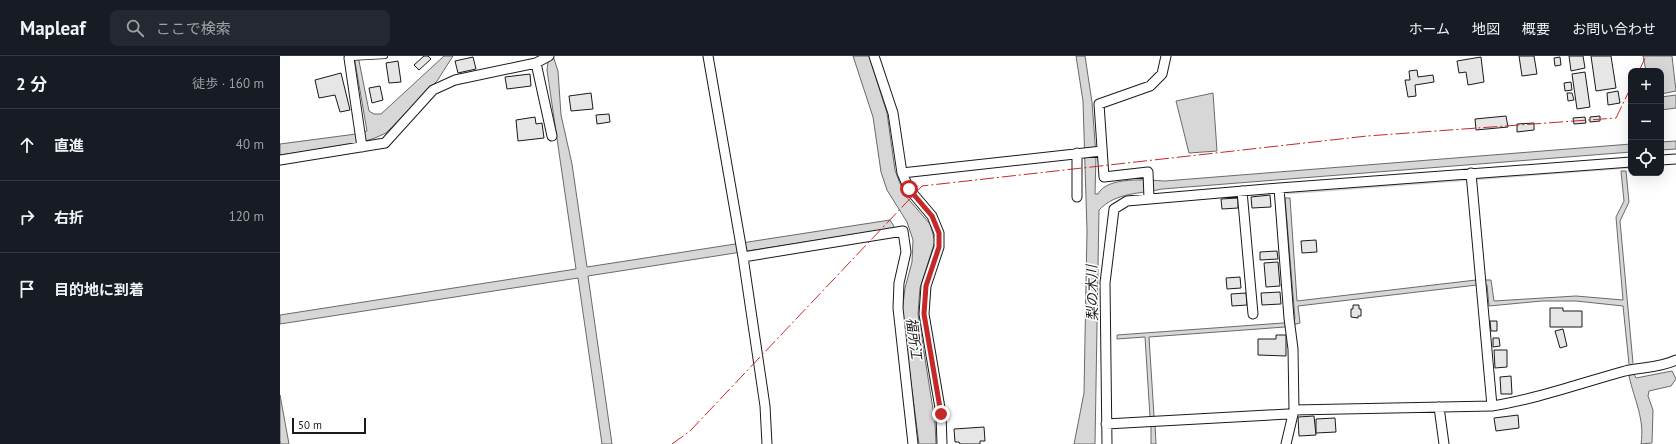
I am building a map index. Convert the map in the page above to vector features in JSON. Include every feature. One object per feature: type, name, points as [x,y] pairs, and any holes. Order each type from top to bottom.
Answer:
[{"type":"street","points":[[708,56],[743,257],[765,406],[767,444]]},
{"type":"street","points":[[874,56],[893,113],[902,173],[909,189],[932,216],[939,233],[939,247],[926,286],[924,314],[941,414],[942,444]]},
{"type":"street","points":[[1149,199],[1148,172],[1104,177],[1099,104],[1150,86],[1162,74],[1166,56]]},
{"type":"street","points":[[349,58],[362,147]]},
{"type":"street","points":[[280,160],[385,143],[433,90],[455,80],[543,59],[552,136]]},
{"type":"street","points":[[902,173],[1102,151]]},
{"type":"street","points":[[1077,154],[1077,197]]},
{"type":"street","points":[[1664,160],[1676,159]]},
{"type":"street","points":[[1107,444],[1105,283],[1114,209],[1127,201],[1279,188],[1471,178],[1628,162]]},
{"type":"street","points":[[1471,178],[1492,406]]},
{"type":"street","points":[[1279,188],[1289,323],[1293,349],[1293,413],[1286,444]]},
{"type":"street","points":[[1242,191],[1253,314]]},
{"type":"street","points":[[743,257],[903,231],[906,252],[899,283],[898,308],[913,444]]},
{"type":"street","points":[[1106,424],[1293,413],[1492,406],[1517,402],[1627,370],[1668,364],[1676,360]]},
{"type":"street","points":[[1439,407],[1444,444]]},
{"type":"lane","points":[[349,58],[385,56]]},
{"type":"water","points":[[354,56],[358,56],[369,111],[374,114],[381,114],[444,56],[453,56],[437,81],[386,133],[375,138],[349,145],[280,155],[280,144],[356,134],[367,131]]},
{"type":"water","points":[[547,56],[553,56],[558,71],[561,115],[572,164],[587,267],[890,220],[895,228],[588,276],[612,444],[602,444],[578,278],[280,324],[280,315],[576,269],[547,70]]},
{"type":"water","name":"福所江","points":[[853,56],[869,56],[887,113],[895,170],[904,194],[930,224],[935,241],[920,288],[918,314],[935,422],[936,444],[919,444],[902,313],[905,288],[912,262],[913,240],[907,222],[887,190],[881,172],[873,117]]},
{"type":"water","name":"梨の木川","points":[[1076,56],[1085,56],[1092,102],[1096,156],[1095,194],[1098,194],[1103,188],[1110,184],[1128,180],[1165,181],[1628,144],[1628,152],[1162,189],[1129,195],[1113,200],[1099,210],[1095,444],[1074,444],[1084,393],[1087,231],[1083,101]]},
{"type":"water","points":[[1643,56],[1672,56],[1676,91],[1664,93],[1664,68],[1645,68]]},
{"type":"water","points":[[1213,93],[1217,151],[1189,153],[1176,101]]},
{"type":"water","points":[[1676,95],[1676,108],[1664,110],[1664,97]]},
{"type":"water","points":[[1676,141],[1676,149],[1664,150],[1664,142]]},
{"type":"water","points":[[1621,171],[1626,171],[1629,202],[1620,221],[1633,363],[1629,364],[1623,306],[1576,301],[1542,301],[1489,306],[1487,285],[1485,285],[1484,280],[1491,280],[1494,301],[1576,296],[1623,300],[1616,217],[1624,201]]},
{"type":"water","points":[[1285,198],[1290,198],[1297,301],[1476,280],[1477,285],[1298,306],[1300,323],[1285,327],[1149,337],[1154,416],[1150,417],[1145,337],[1117,339],[1117,335],[1283,323],[1295,319]]},
{"type":"water","points":[[1672,371],[1676,379],[1671,386],[1649,391],[1648,396],[1653,410],[1652,443],[1641,444],[1642,426],[1629,376],[1634,374],[1636,378]]},
{"type":"water","points":[[280,395],[289,444],[281,444],[280,441]]},
{"type":"water","points":[[1151,425],[1155,425],[1156,444],[1151,444]]},
{"type":"building","points":[[424,56],[428,56],[431,59],[419,70],[414,65]]},
{"type":"building","points":[[1519,56],[1534,56],[1537,74],[1522,76]]},
{"type":"building","points":[[1569,56],[1583,56],[1585,68],[1571,71]]},
{"type":"building","points":[[1591,56],[1611,56],[1616,88],[1596,91]]},
{"type":"building","points":[[473,57],[476,69],[458,73],[455,61]]},
{"type":"building","points":[[1481,57],[1484,82],[1468,85],[1466,72],[1459,73],[1457,61]]},
{"type":"building","points":[[1560,57],[1561,65],[1555,66],[1554,58]]},
{"type":"building","points":[[398,61],[401,82],[389,83],[386,63]]},
{"type":"building","points":[[1417,70],[1418,77],[1433,75],[1434,82],[1415,85],[1416,96],[1408,97],[1405,80],[1410,80],[1409,71]]},
{"type":"building","points":[[1585,72],[1590,107],[1577,109],[1572,74]]},
{"type":"building","points":[[341,73],[350,110],[340,112],[335,95],[319,98],[315,80]]},
{"type":"building","points":[[530,74],[531,86],[507,89],[505,77]]},
{"type":"building","points":[[1571,82],[1572,90],[1565,91],[1564,83]]},
{"type":"building","points":[[380,86],[383,100],[372,103],[369,88]]},
{"type":"building","points":[[1618,91],[1620,103],[1608,105],[1607,93]]},
{"type":"building","points":[[591,93],[593,109],[571,111],[569,96]]},
{"type":"building","points":[[1567,93],[1572,93],[1574,100],[1568,101]]},
{"type":"building","points":[[609,114],[610,122],[597,124],[596,115]]},
{"type":"building","points":[[1506,116],[1508,127],[1476,130],[1475,119]]},
{"type":"building","points":[[1600,116],[1600,121],[1590,122],[1590,117]]},
{"type":"building","points":[[535,117],[536,124],[542,123],[544,138],[518,141],[516,120]]},
{"type":"building","points":[[1585,117],[1586,123],[1574,124],[1573,118]]},
{"type":"building","points":[[1534,123],[1534,130],[1517,132],[1517,124]]},
{"type":"building","points":[[1270,195],[1271,207],[1252,208],[1251,197]]},
{"type":"building","points":[[1238,198],[1238,208],[1222,209],[1221,199]]},
{"type":"building","points":[[1316,240],[1317,252],[1302,253],[1301,241]]},
{"type":"building","points":[[1277,251],[1278,259],[1260,260],[1260,252]]},
{"type":"building","points":[[1278,262],[1280,286],[1266,287],[1264,263]]},
{"type":"building","points":[[1240,277],[1241,288],[1227,289],[1226,278]]},
{"type":"building","points":[[1280,292],[1281,304],[1262,305],[1261,293]]},
{"type":"building","points":[[1246,293],[1247,305],[1232,306],[1231,294]]},
{"type":"building","points":[[1353,305],[1359,305],[1359,309],[1361,309],[1361,316],[1358,316],[1358,318],[1351,317],[1351,309],[1353,309]]},
{"type":"building","points":[[1550,308],[1563,308],[1563,311],[1582,311],[1582,327],[1550,327]]},
{"type":"building","points":[[1490,321],[1497,321],[1497,331],[1491,331]]},
{"type":"building","points":[[1563,329],[1567,346],[1560,348],[1555,331]]},
{"type":"building","points":[[1276,335],[1286,335],[1286,356],[1258,355],[1258,339],[1276,339]]},
{"type":"building","points":[[1493,338],[1499,338],[1500,346],[1493,347]]},
{"type":"building","points":[[1494,350],[1507,350],[1507,367],[1495,368]]},
{"type":"building","points":[[1511,376],[1512,394],[1501,394],[1500,377]]},
{"type":"building","points":[[1518,415],[1519,428],[1496,431],[1494,418]]},
{"type":"building","points":[[1314,416],[1316,435],[1299,436],[1298,417]]},
{"type":"building","points":[[1335,418],[1336,432],[1316,433],[1316,419]]},
{"type":"building","points":[[984,427],[985,441],[980,441],[980,444],[960,444],[959,442],[955,442],[954,429]]},
{"type":"waterway","points":[[1287,193],[1628,167]]},
{"type":"waterway","points":[[1631,363],[1632,375]]},
{"type":"power","points":[[1640,68],[1646,56]]},
{"type":"power","points":[[672,444],[690,431],[922,186],[1367,136],[1616,118],[1628,93]]},
{"type":"route","points":[[909,189],[932,216],[939,233],[939,247],[926,286],[924,314],[941,414]]}]
